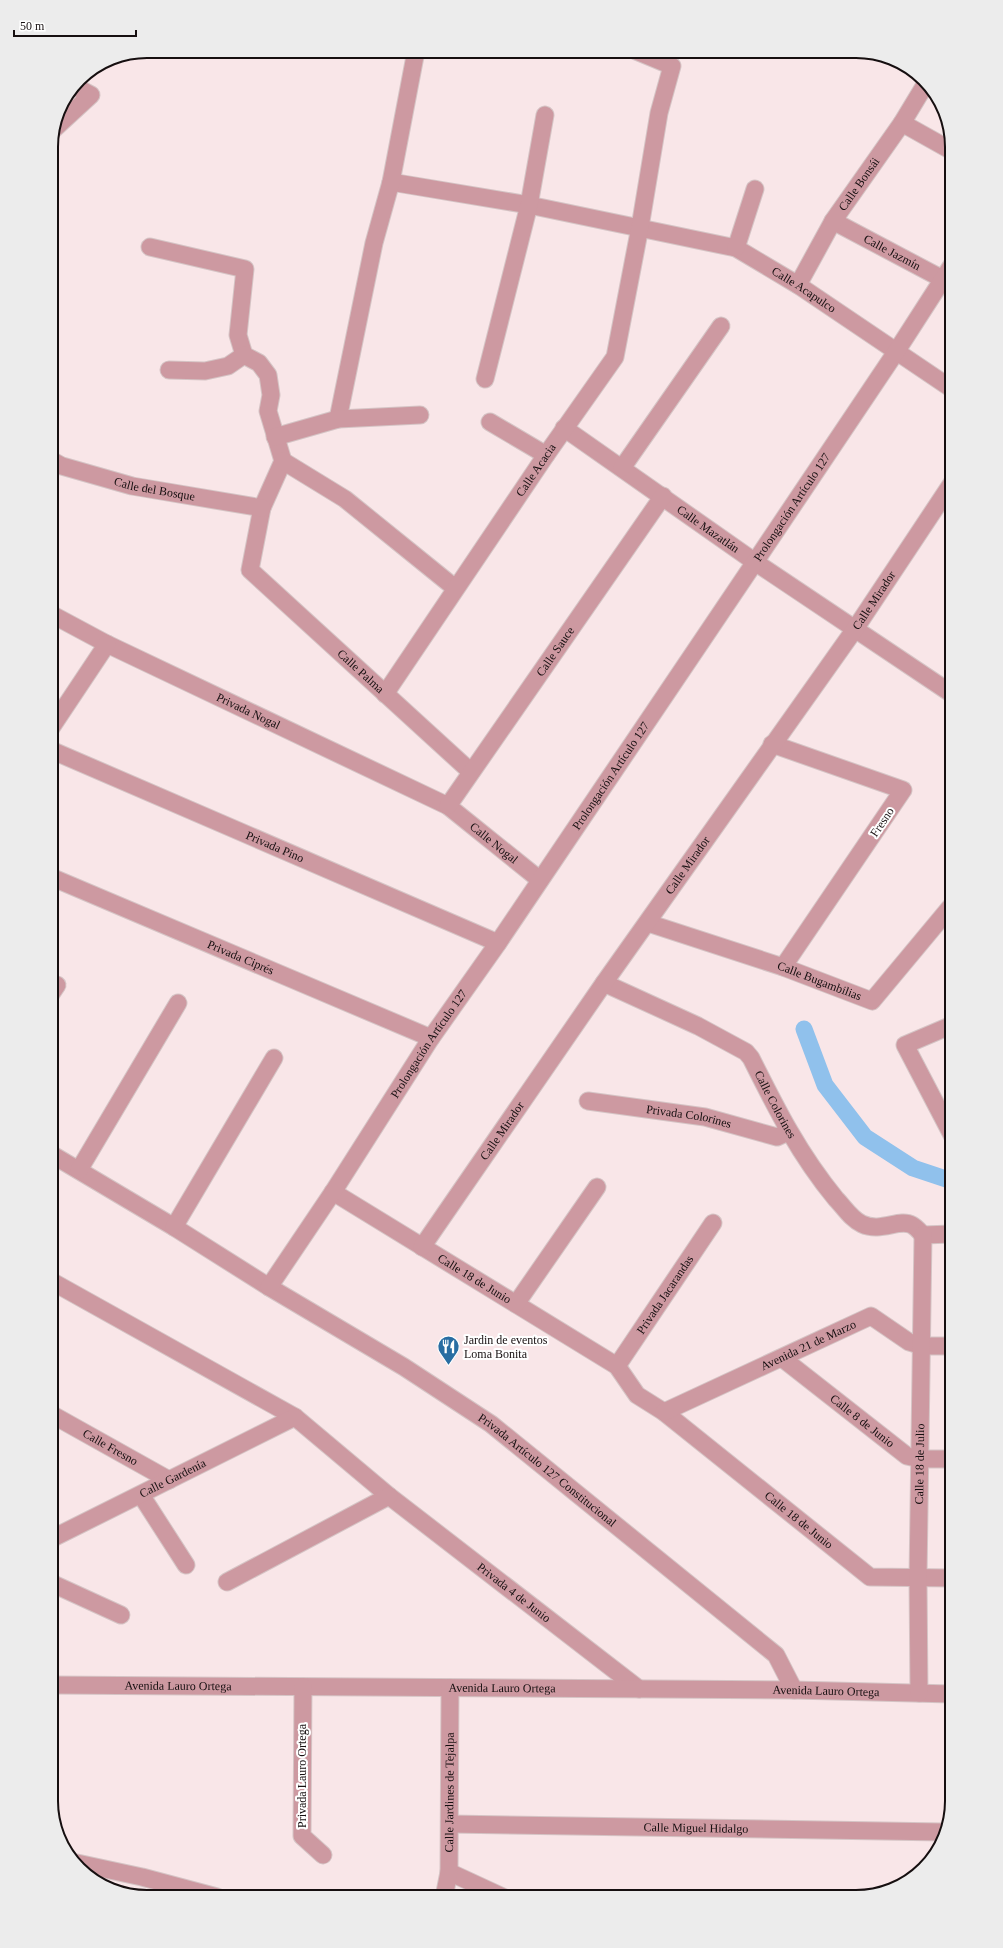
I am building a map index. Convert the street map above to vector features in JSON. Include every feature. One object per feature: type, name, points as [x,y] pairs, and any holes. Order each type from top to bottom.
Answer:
[{"type":"street","points":[[338,419],[374,243],[391,182],[415,58]]},
{"type":"street","name":"Calle Acacia","points":[[385,694],[546,454],[615,357],[640,227],[658,113],[672,66],[653,58]]},
{"type":"street","name":"Calle Bonsái","points":[[798,286],[833,222],[902,123],[923,88]]},
{"type":"street","points":[[62,122],[91,95],[79,89]]},
{"type":"street","points":[[485,380],[529,205],[545,115]]},
{"type":"street","points":[[902,123],[945,147]]},
{"type":"street","name":"Calle Acapulco","points":[[391,182],[529,205],[736,248],[798,286],[945,384]]},
{"type":"street","points":[[736,248],[755,189]]},
{"type":"street","name":"Calle Jazmín","points":[[833,222],[945,280]]},
{"type":"street","points":[[150,247],[245,269],[238,336],[244,354],[259,363],[268,375],[271,395],[268,411],[283,461],[345,499],[455,588]]},
{"type":"street","name":"Prolongación Artículo 127","points":[[269,1287],[431,1038],[498,943],[896,352],[945,284]]},
{"type":"street","points":[[622,468],[721,326]]},
{"type":"street","points":[[169,370],[205,371],[220,368],[228,366],[244,354]]},
{"type":"street","points":[[275,437],[338,419],[420,415]]},
{"type":"street","points":[[490,422],[546,454]]},
{"type":"street","name":"Calle Mazatlán","points":[[564,428],[755,562],[945,689]]},
{"type":"street","points":[[262,508],[283,461]]},
{"type":"street","name":"Calle del Bosque","points":[[58,464],[132,486],[262,508]]},
{"type":"street","name":"Calle Mirador","points":[[422,1247],[604,983],[855,628],[945,493]]},
{"type":"street","name":"Calle Sauce","points":[[448,806],[663,496]]},
{"type":"street","name":"Calle Palma","points":[[262,508],[250,570],[471,772]]},
{"type":"street","name":"Privada Nogal","points":[[58,618],[108,644],[448,806]]},
{"type":"street","points":[[58,718],[108,644]]},
{"type":"street","name":"Fresno","points":[[772,744],[903,790],[783,968]]},
{"type":"street","name":"Privada Pino","points":[[58,753],[498,943]]},
{"type":"street","name":"Calle Nogal","points":[[448,806],[540,880]]},
{"type":"street","name":"Privada Ciprés","points":[[58,880],[431,1038]]},
{"type":"street","name":"Calle Bugambilias","points":[[648,922],[783,968],[872,1001],[945,913]]},
{"type":"street","name":"Calle Colorines","points":[[604,983],[698,1026],[746,1052],[751,1058],[788,1132],[818,1177],[851,1216],[861,1224],[875,1228],[907,1223],[914,1225],[923,1235]]},
{"type":"street","points":[[79,1170],[178,1003]]},
{"type":"street","points":[[945,1028],[905,1045],[945,1122]]},
{"type":"street","points":[[174,1227],[274,1058]]},
{"type":"street","name":"Privada Colorines","points":[[588,1101],[705,1117],[777,1137],[788,1132]]},
{"type":"street","name":"Privada Artículo 127 Constitucional","points":[[58,1158],[174,1227],[269,1287],[404,1367],[491,1424],[776,1655],[794,1690]]},
{"type":"street","points":[[516,1304],[597,1187]]},
{"type":"street","name":"Calle 18 de Junio","points":[[332,1192],[617,1366],[637,1395],[664,1412],[870,1577],[945,1578]]},
{"type":"street","name":"Privada Jacarandas","points":[[617,1366],[713,1223]]},
{"type":"street","points":[[923,1235],[945,1234]]},
{"type":"street","name":"Calle 18 de Julio","points":[[919,1693],[918,1578],[923,1235]]},
{"type":"street","name":"Privada 4 de Junio","points":[[58,1285],[295,1417],[389,1496],[639,1689]]},
{"type":"street","name":"Avenida 21 de Marzo","points":[[664,1412],[871,1316],[909,1342],[922,1346],[945,1346]]},
{"type":"street","name":"Calle 8 de Junio","points":[[782,1358],[907,1456],[920,1459],[945,1459]]},
{"type":"street","name":"Calle Gardenía","points":[[58,1536],[295,1417]]},
{"type":"street","name":"Calle Fresno","points":[[58,1418],[169,1480]]},
{"type":"street","points":[[141,1494],[186,1565]]},
{"type":"street","points":[[227,1582],[389,1496]]},
{"type":"street","points":[[58,1586],[121,1615]]},
{"type":"street","name":"Avenida Lauro Ortega","points":[[58,1685],[794,1690],[945,1694]]},
{"type":"street","name":"Privada Lauro Ortega","points":[[303,1687],[302,1836],[323,1855]]},
{"type":"street","name":"Calle Jardines de Tejalpa","points":[[445,1890],[449,1872],[450,1688]]},
{"type":"street","name":"Calle Miguel Hidalgo","points":[[450,1824],[939,1832]]},
{"type":"street","points":[[84,1864],[191,1890]]},
{"type":"street","points":[[449,1872],[488,1890]]},
{"type":"waterway","points":[[804,1029],[825,1085],[865,1137],[913,1168],[945,1179]]},
{"type":"place","name":"Jardin de eventos Loma Bonita","points":[[449,1366]]}]
